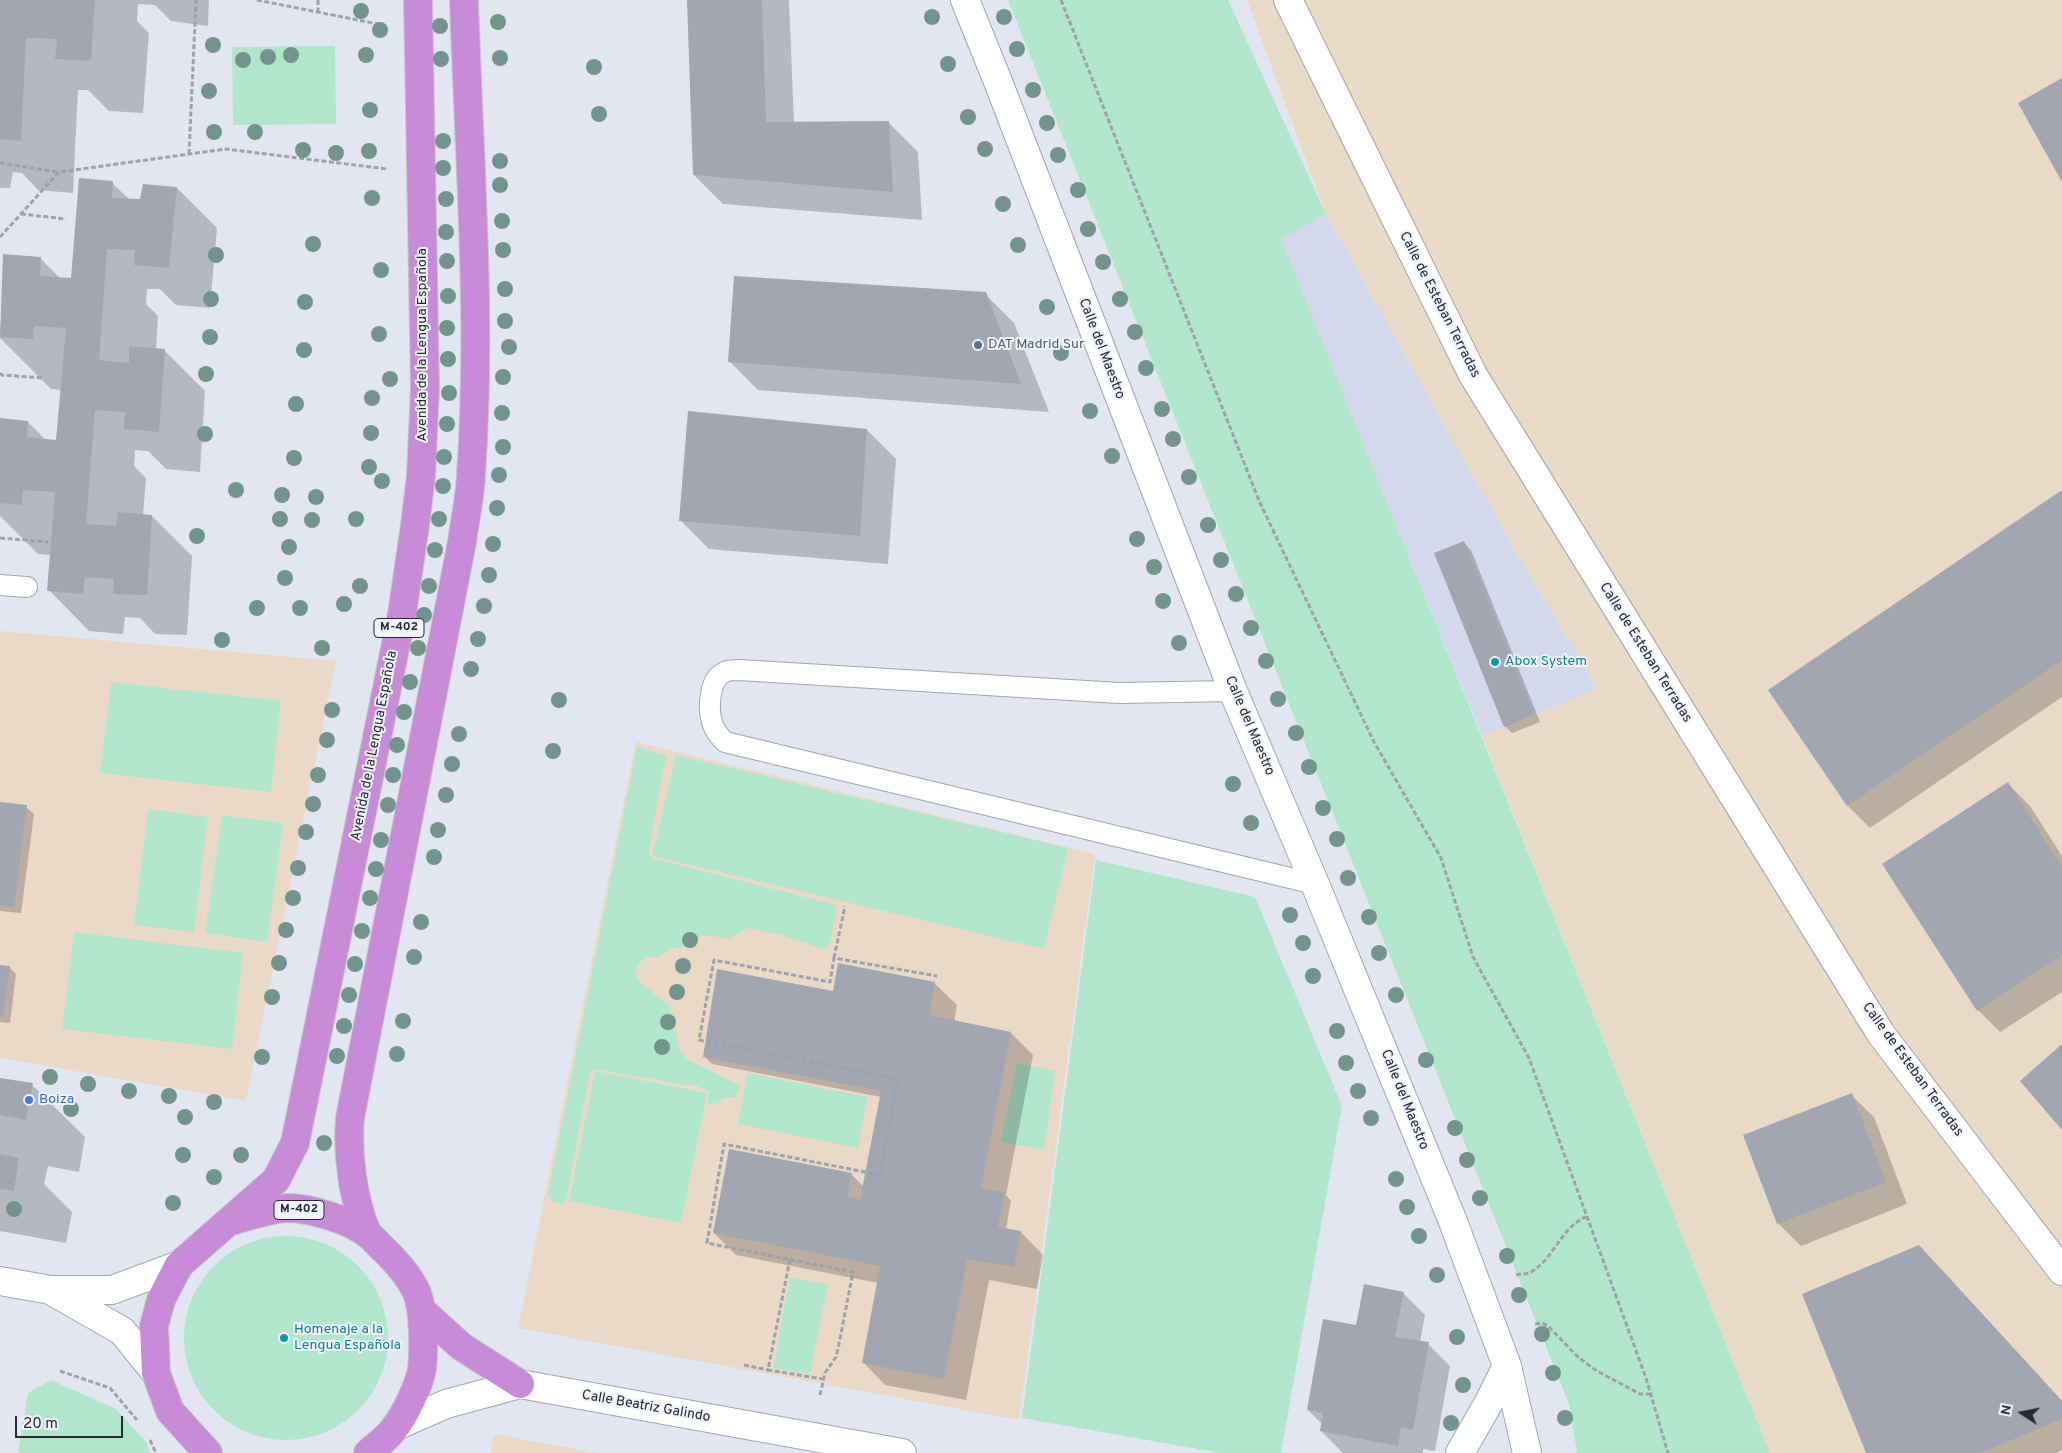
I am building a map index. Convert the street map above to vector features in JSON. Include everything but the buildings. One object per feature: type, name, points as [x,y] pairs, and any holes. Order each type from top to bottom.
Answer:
[{"type":"highway","name":"Avenida de la Lengua Española","points":[[229,1222],[276,1180],[295,1143],[406,588],[420,476],[425,387],[418,0]]},
{"type":"highway","name":"M-402","points":[[367,1233],[361,1220],[349,1148],[350,1118],[455,582],[471,476],[474,393],[474,273],[464,0]]},
{"type":"highway","name":"M-402","points":[[207,1453],[170,1411],[156,1373],[154,1326],[161,1300],[179,1265],[229,1222],[259,1213],[290,1208],[322,1214],[354,1226],[367,1233],[396,1261],[417,1294],[420,1310]]},
{"type":"highway","points":[[368,1453],[396,1426],[409,1402],[422,1370],[423,1339],[420,1310]]},
{"type":"highway","points":[[420,1310],[462,1347],[520,1384]]},
{"type":"street","name":"Calle del Maestro","points":[[965,0],[998,79],[1234,691],[1452,1219],[1507,1366],[1527,1453]]},
{"type":"street","name":"Calle de Esteban Terradas","points":[[1288,0],[1473,375],[1881,1034],[2062,1271]]},
{"type":"street","points":[[0,1281],[51,1290],[112,1290],[179,1265]]},
{"type":"street","points":[[51,1290],[122,1331],[156,1373]]},
{"type":"street","points":[[1460,1453],[1480,1420],[1507,1366]]},
{"type":"street","name":"Calle Beatriz Galindo","points":[[396,1426],[446,1404],[520,1384],[902,1453]]},
{"type":"lane","points":[[0,585],[27,588]]},
{"type":"lane","points":[[1234,691],[1119,693],[739,670],[721,673],[716,679],[710,707],[711,720],[717,733],[725,742],[735,745],[1315,884]]},
{"type":"path","points":[[189,154],[196,0]]},
{"type":"path","points":[[257,0],[383,25]]},
{"type":"path","points":[[318,0],[318,12]]},
{"type":"path","points":[[1061,0],[1260,504],[1374,742],[1441,858],[1473,957],[1530,1058],[1651,1394],[1668,1453]]},
{"type":"path","points":[[0,163],[59,172],[226,149],[387,169]]},
{"type":"path","points":[[0,237],[59,172]]},
{"type":"path","points":[[20,214],[66,219]]},
{"type":"path","points":[[1,375],[44,378]]},
{"type":"path","points":[[0,538],[48,542]]},
{"type":"path","points":[[820,1395],[824,1373],[836,1357],[853,1272],[707,1243],[724,1144],[880,1175],[898,1079],[699,1040],[714,960],[830,982],[845,906]]},
{"type":"path","points":[[834,958],[937,976]]},
{"type":"path","points":[[1516,1275],[1528,1274],[1536,1268],[1574,1224],[1586,1217]]},
{"type":"path","points":[[768,1370],[790,1259]]},
{"type":"path","points":[[1535,1324],[1542,1323],[1548,1326],[1579,1358],[1597,1371],[1640,1394],[1651,1394]]},
{"type":"path","points":[[744,1365],[823,1379]]},
{"type":"path","points":[[60,1371],[110,1388],[141,1426]]},
{"type":"path","points":[[145,1433],[156,1453]]},
{"type":"shaded area","points":[[1247,0],[2062,0],[2062,1453],[1770,1453],[1482,736],[1598,688],[1519,557],[1326,214]]},
{"type":"shaded area","points":[[1326,214],[1519,557],[1598,689],[1482,736],[1280,238]]},
{"type":"shaded area","points":[[0,631],[336,661],[246,1101],[0,1058]]},
{"type":"shaded area","points":[[636,742],[1095,854],[1019,1420],[518,1328]]},
{"type":"shaded area","points":[[494,1434],[597,1453],[491,1453]]},
{"type":"green space","points":[[1008,0],[1228,0],[1326,214],[1281,239],[1770,1453],[1577,1453],[1569,1404]]},
{"type":"green space","points":[[335,46],[336,124],[233,125],[232,47]]},
{"type":"green space","points":[[111,682],[281,701],[271,792],[100,773]]},
{"type":"green space","points":[[637,747],[667,756],[649,853],[651,858],[833,904],[836,906],[836,915],[830,942],[824,949],[781,935],[748,928],[728,939],[701,936],[686,947],[670,949],[659,957],[645,957],[635,969],[639,982],[670,1006],[680,1052],[687,1059],[741,1086],[735,1097],[723,1098],[719,1103],[710,1104],[707,1101],[709,1092],[695,1085],[684,1085],[596,1069],[590,1072],[566,1201],[563,1204],[552,1202],[548,1194]]},
{"type":"green space","points":[[676,755],[1068,848],[1044,949],[652,856]]},
{"type":"green space","points":[[148,809],[208,817],[194,932],[134,925]]},
{"type":"green space","points":[[222,815],[283,823],[267,942],[205,933]]},
{"type":"green space","points":[[1096,860],[1255,897],[1342,1106],[1281,1453],[1221,1453],[1022,1418]]},
{"type":"green space","points":[[74,932],[243,953],[232,1049],[62,1029]]},
{"type":"green space","points":[[1017,1063],[1055,1071],[1044,1150],[1001,1142]]},
{"type":"green space","points":[[595,1071],[707,1093],[681,1223],[569,1201]]},
{"type":"green space","points":[[747,1073],[868,1097],[858,1148],[738,1124]]},
{"type":"green space","points":[[286,1236],[316,1240],[334,1248],[351,1259],[365,1273],[376,1290],[384,1308],[388,1338],[384,1368],[376,1386],[365,1403],[351,1417],[334,1428],[316,1436],[286,1440],[256,1436],[238,1428],[221,1417],[207,1403],[196,1386],[188,1368],[184,1338],[188,1308],[196,1290],[207,1273],[221,1259],[238,1248],[256,1240]]},
{"type":"green space","points":[[790,1277],[828,1284],[810,1374],[773,1368]]},
{"type":"green space","points":[[51,1380],[116,1409],[147,1443],[150,1453],[18,1453],[28,1393]]},
{"type":"place","name":"DAT Madrid Sur","points":[[978,345]]},
{"type":"place","name":"Abox System","points":[[1495,662]]},
{"type":"place","name":"Boiza","points":[[29,1100]]},
{"type":"place","name":"Homenaje a la Lengua Española","points":[[284,1338]]}]
